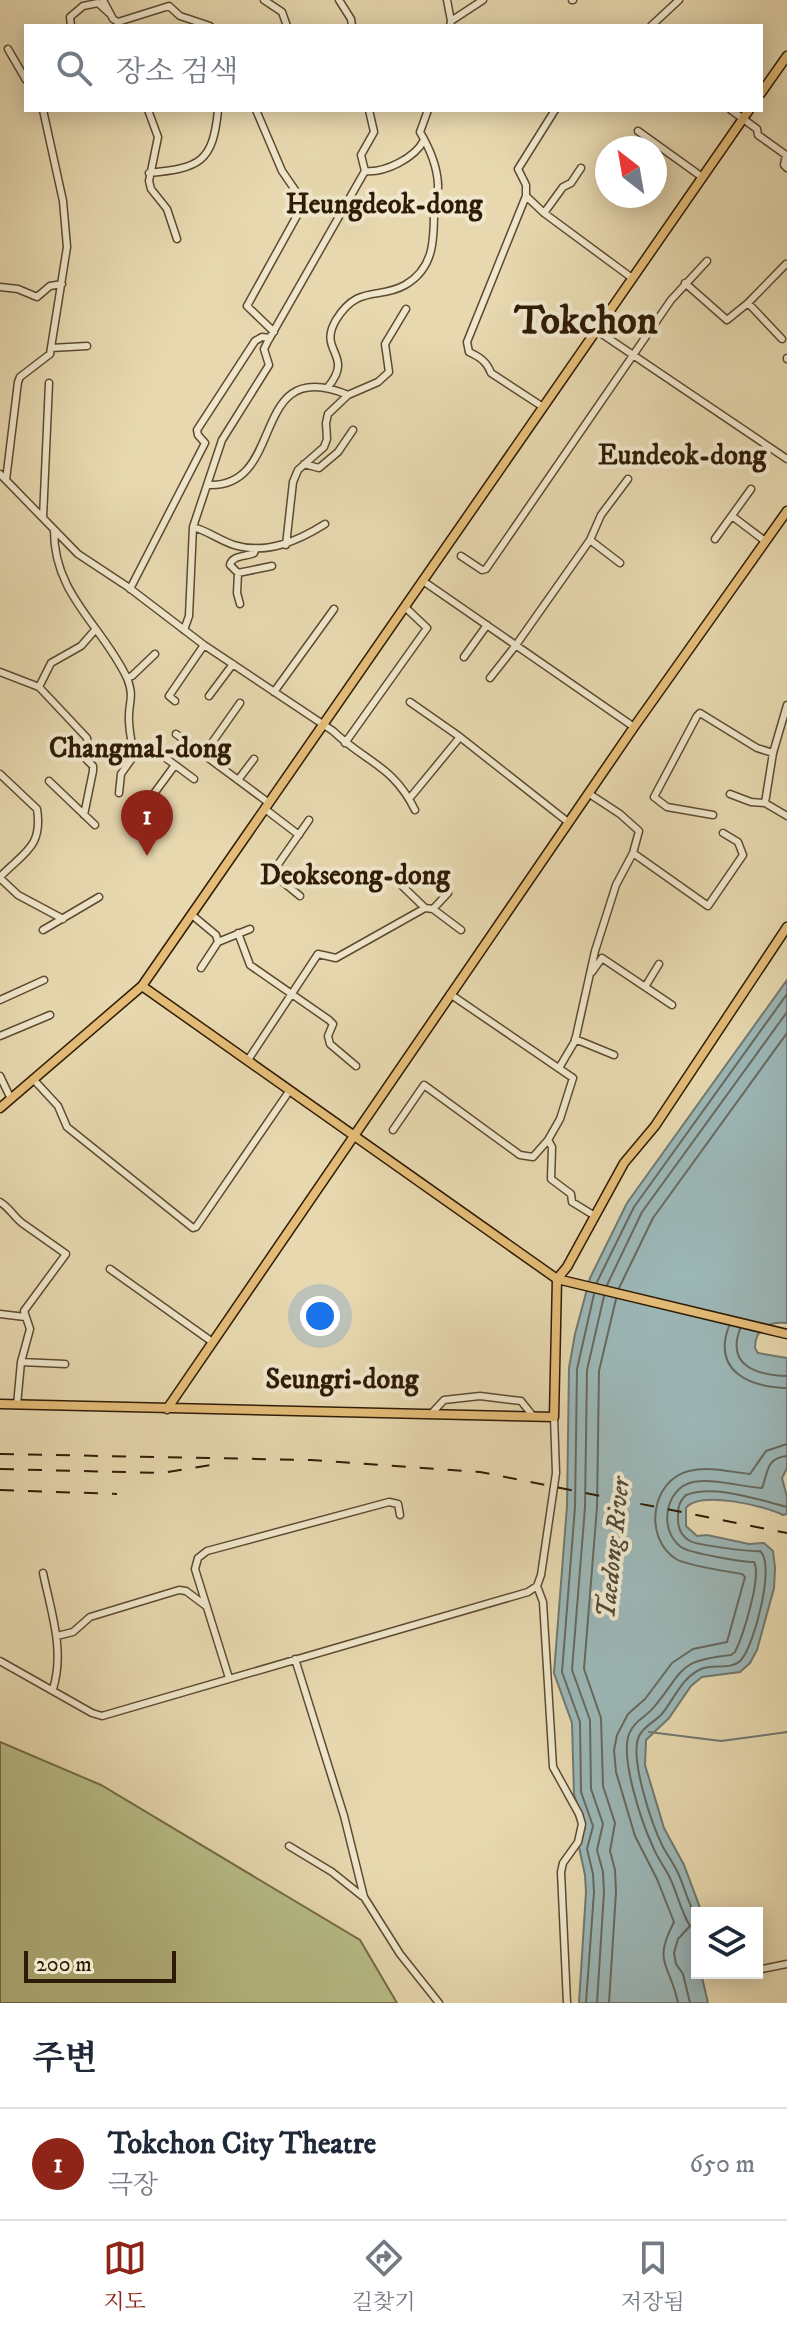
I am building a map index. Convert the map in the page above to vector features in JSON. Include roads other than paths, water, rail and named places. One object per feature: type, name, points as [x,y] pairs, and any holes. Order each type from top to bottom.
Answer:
[{"type":"main road","points":[[763,90],[787,56]]},
{"type":"main road","points":[[0,1108],[142,986],[748,112]]},
{"type":"main road","points":[[167,1409],[588,793],[787,511]]},
{"type":"main road","points":[[0,1404],[554,1417],[557,1279],[567,1267],[624,1163],[655,1126],[787,927]]},
{"type":"main road","points":[[142,986],[557,1279],[787,1334]]},
{"type":"street","points":[[103,0],[110,14]]},
{"type":"street","points":[[264,0],[282,12],[286,24]]},
{"type":"street","points":[[339,0],[352,24]]},
{"type":"street","points":[[447,0],[450,23],[483,0]]},
{"type":"street","points":[[653,24],[679,0]]},
{"type":"street","points":[[71,24],[70,17],[90,4],[98,3],[118,22],[169,6],[180,16],[204,24]]},
{"type":"street","points":[[8,49],[24,77]]},
{"type":"street","points":[[6,480],[20,377],[47,359],[67,250],[67,226],[43,112]]},
{"type":"street","points":[[149,112],[158,137],[149,173],[151,189],[167,209],[177,239]]},
{"type":"street","points":[[149,173],[188,166],[204,158],[212,141],[218,112]]},
{"type":"street","points":[[257,112],[282,171],[304,203],[247,306],[272,335]]},
{"type":"street","points":[[184,630],[189,616],[193,527],[222,440],[269,365],[264,349],[365,171],[361,155],[374,132],[369,112]]},
{"type":"street","points":[[328,387],[339,371],[330,333],[337,319],[357,298],[402,287],[412,280],[430,257],[435,224],[433,203],[439,187],[433,157],[420,132],[427,112]]},
{"type":"street","points":[[543,407],[491,373],[488,365],[467,349],[469,333],[526,196],[526,185],[518,169],[554,112]]},
{"type":"street","points":[[734,112],[786,155],[784,165],[787,168]]},
{"type":"street","points":[[638,131],[702,177]]},
{"type":"street","points":[[365,171],[384,169],[418,149],[424,139]]},
{"type":"street","points":[[544,213],[581,168]]},
{"type":"street","points":[[526,196],[544,213],[632,278]]},
{"type":"street","points":[[461,556],[482,570],[486,569],[685,283],[707,261]]},
{"type":"street","points":[[685,283],[723,319],[731,319],[786,264]]},
{"type":"street","points":[[0,287],[18,289],[37,297],[50,286],[62,284]]},
{"type":"street","points":[[748,303],[782,339]]},
{"type":"street","points":[[286,545],[293,482],[304,464],[324,447],[328,414],[348,395],[378,382],[389,372],[385,344],[406,309]]},
{"type":"street","points":[[596,330],[787,459]]},
{"type":"street","points":[[130,589],[205,443],[197,430],[255,341],[272,335]]},
{"type":"street","points":[[51,348],[87,346]]},
{"type":"street","points":[[43,518],[49,383]]},
{"type":"street","points":[[208,485],[221,486],[251,468],[273,412],[294,393],[328,387],[348,395]]},
{"type":"street","points":[[304,464],[319,468],[329,461],[353,430]]},
{"type":"street","points":[[0,474],[78,554],[391,774],[415,810]]},
{"type":"street","points":[[490,678],[590,540],[601,515],[628,479]]},
{"type":"street","points":[[715,539],[751,489]]},
{"type":"street","points":[[732,516],[765,541]]},
{"type":"street","points":[[193,527],[237,546],[256,548],[286,545],[325,524]]},
{"type":"street","points":[[54,531],[58,570],[127,678],[133,698],[128,717],[133,757],[121,774],[119,793]]},
{"type":"street","points":[[590,540],[620,563]]},
{"type":"street","points":[[240,604],[238,573],[230,561],[254,553],[256,548]]},
{"type":"street","points":[[238,573],[272,566]]},
{"type":"street","points":[[423,581],[634,727]]},
{"type":"street","points":[[345,743],[427,628],[405,607]]},
{"type":"street","points":[[274,692],[334,609]]},
{"type":"street","points":[[464,657],[487,625]]},
{"type":"street","points":[[39,687],[51,663],[81,646],[95,630]]},
{"type":"street","points":[[175,701],[169,696],[204,645]]},
{"type":"street","points":[[127,678],[155,654]]},
{"type":"street","points":[[209,696],[233,664]]},
{"type":"street","points":[[0,672],[39,687],[87,738],[88,749],[84,757],[93,766],[93,771],[84,815]]},
{"type":"street","points":[[410,702],[568,822]]},
{"type":"street","points":[[204,754],[240,703]]},
{"type":"street","points":[[765,803],[773,753],[787,705]]},
{"type":"street","points":[[713,815],[667,807],[654,797],[697,716],[700,713],[757,748],[773,753]]},
{"type":"street","points":[[176,734],[238,780],[299,835]]},
{"type":"street","points":[[409,799],[460,737]]},
{"type":"street","points":[[162,748],[167,759],[194,779]]},
{"type":"street","points":[[238,780],[254,759]]},
{"type":"street","points":[[150,799],[175,765]]},
{"type":"street","points":[[0,774],[37,809],[39,831],[35,841],[0,875],[18,895],[63,919]]},
{"type":"street","points":[[49,781],[95,825]]},
{"type":"street","points":[[559,1068],[575,1039],[616,885],[633,853],[639,831],[588,793]]},
{"type":"street","points":[[730,794],[751,802],[765,803],[787,816]]},
{"type":"street","points":[[300,896],[272,873],[309,820]]},
{"type":"street","points":[[633,853],[708,906],[743,855],[738,842],[723,833]]},
{"type":"street","points":[[394,878],[461,930]]},
{"type":"street","points":[[248,1060],[318,954],[336,958],[429,908],[448,893]]},
{"type":"street","points":[[43,930],[99,897]]},
{"type":"street","points":[[192,915],[216,935],[218,942]]},
{"type":"street","points":[[201,968],[218,942],[250,929]]},
{"type":"street","points":[[238,933],[250,965],[329,1020],[333,1024],[328,1036],[330,1044],[356,1066]]},
{"type":"street","points":[[590,975],[602,958],[672,1005]]},
{"type":"street","points":[[645,987],[659,964]]},
{"type":"street","points":[[0,1000],[44,980]]},
{"type":"street","points":[[393,1130],[424,1085],[520,1155],[533,1157],[560,1119],[573,1078],[450,994]]},
{"type":"street","points":[[1,1033],[50,1015]]},
{"type":"street","points":[[575,1039],[614,1055]]},
{"type":"street","points":[[0,1076],[11,1099]]},
{"type":"street","points":[[34,1080],[58,1106],[67,1127],[193,1228],[290,1090]]},
{"type":"street","points":[[548,1140],[552,1147],[551,1179],[571,1194],[572,1202],[595,1216]]},
{"type":"street","points":[[0,1202],[10,1208],[15,1218],[66,1254],[24,1311],[30,1329],[21,1362],[17,1405]]},
{"type":"street","points":[[110,1269],[211,1341]]},
{"type":"street","points":[[0,1314],[25,1317]]},
{"type":"street","points":[[21,1362],[65,1364]]},
{"type":"street","points":[[431,1414],[444,1400],[480,1396],[521,1401],[533,1416]]},
{"type":"street","points":[[0,1661],[102,1716],[528,1592],[537,1586],[541,1575],[556,1473],[554,1417]]},
{"type":"street","points":[[229,1678],[195,1565],[198,1558],[207,1551],[389,1502],[398,1504],[400,1515]]},
{"type":"street","points":[[43,1573],[57,1636],[57,1676],[53,1689]]},
{"type":"street","points":[[537,1586],[543,1602],[553,1767],[582,1824],[578,1842],[563,1863],[561,1872],[567,2003]]},
{"type":"street","points":[[57,1636],[73,1632],[90,1617],[179,1590],[186,1591],[206,1607]]},
{"type":"street","points":[[295,1659],[344,1816],[364,1897],[400,1954],[439,2003]]},
{"type":"street","points":[[289,1846],[332,1872],[364,1897]]},
{"type":"street","points":[[763,1969],[787,1964]]},
{"type":"street","points":[[425,2003],[433,1996]]},
{"type":"water","name":"Taedong River","points":[[787,980],[787,1323],[764,1327],[757,1335],[755,1348],[758,1353],[787,1358],[787,1468],[782,1478],[787,1514],[718,1500],[693,1503],[686,1508],[686,1526],[697,1536],[707,1535],[749,1544],[764,1543],[773,1551],[774,1588],[757,1650],[750,1663],[740,1672],[702,1677],[691,1686],[669,1718],[646,1740],[645,1765],[664,1828],[684,1865],[700,1907],[691,1907],[691,1979],[702,1979],[708,2003],[579,2003],[586,1892],[579,1847],[585,1827],[574,1795],[572,1723],[554,1673],[567,1506],[569,1368],[590,1278],[627,1203]]},
{"type":"waterway","points":[[649,1732],[721,1741],[787,1732]]},
{"type":"railway","points":[[0,1454],[311,1460],[480,1472],[787,1533]]},
{"type":"railway","points":[[0,1469],[162,1473],[211,1465]]},
{"type":"railway","points":[[0,1490],[117,1494]]},
{"type":"place","name":"Tokchon City Theatre","points":[[147,856]]},
{"type":"district","name":"Heungdeok-dong","points":[[384,204]]},
{"type":"district","name":"Tokchon","points":[[586,322]]},
{"type":"district","name":"Eundeok-dong","points":[[682,455]]},
{"type":"district","name":"Changmal-dong","points":[[140,748]]},
{"type":"district","name":"Deokseong-dong","points":[[355,875]]},
{"type":"district","name":"Seungri-dong","points":[[342,1379]]}]
